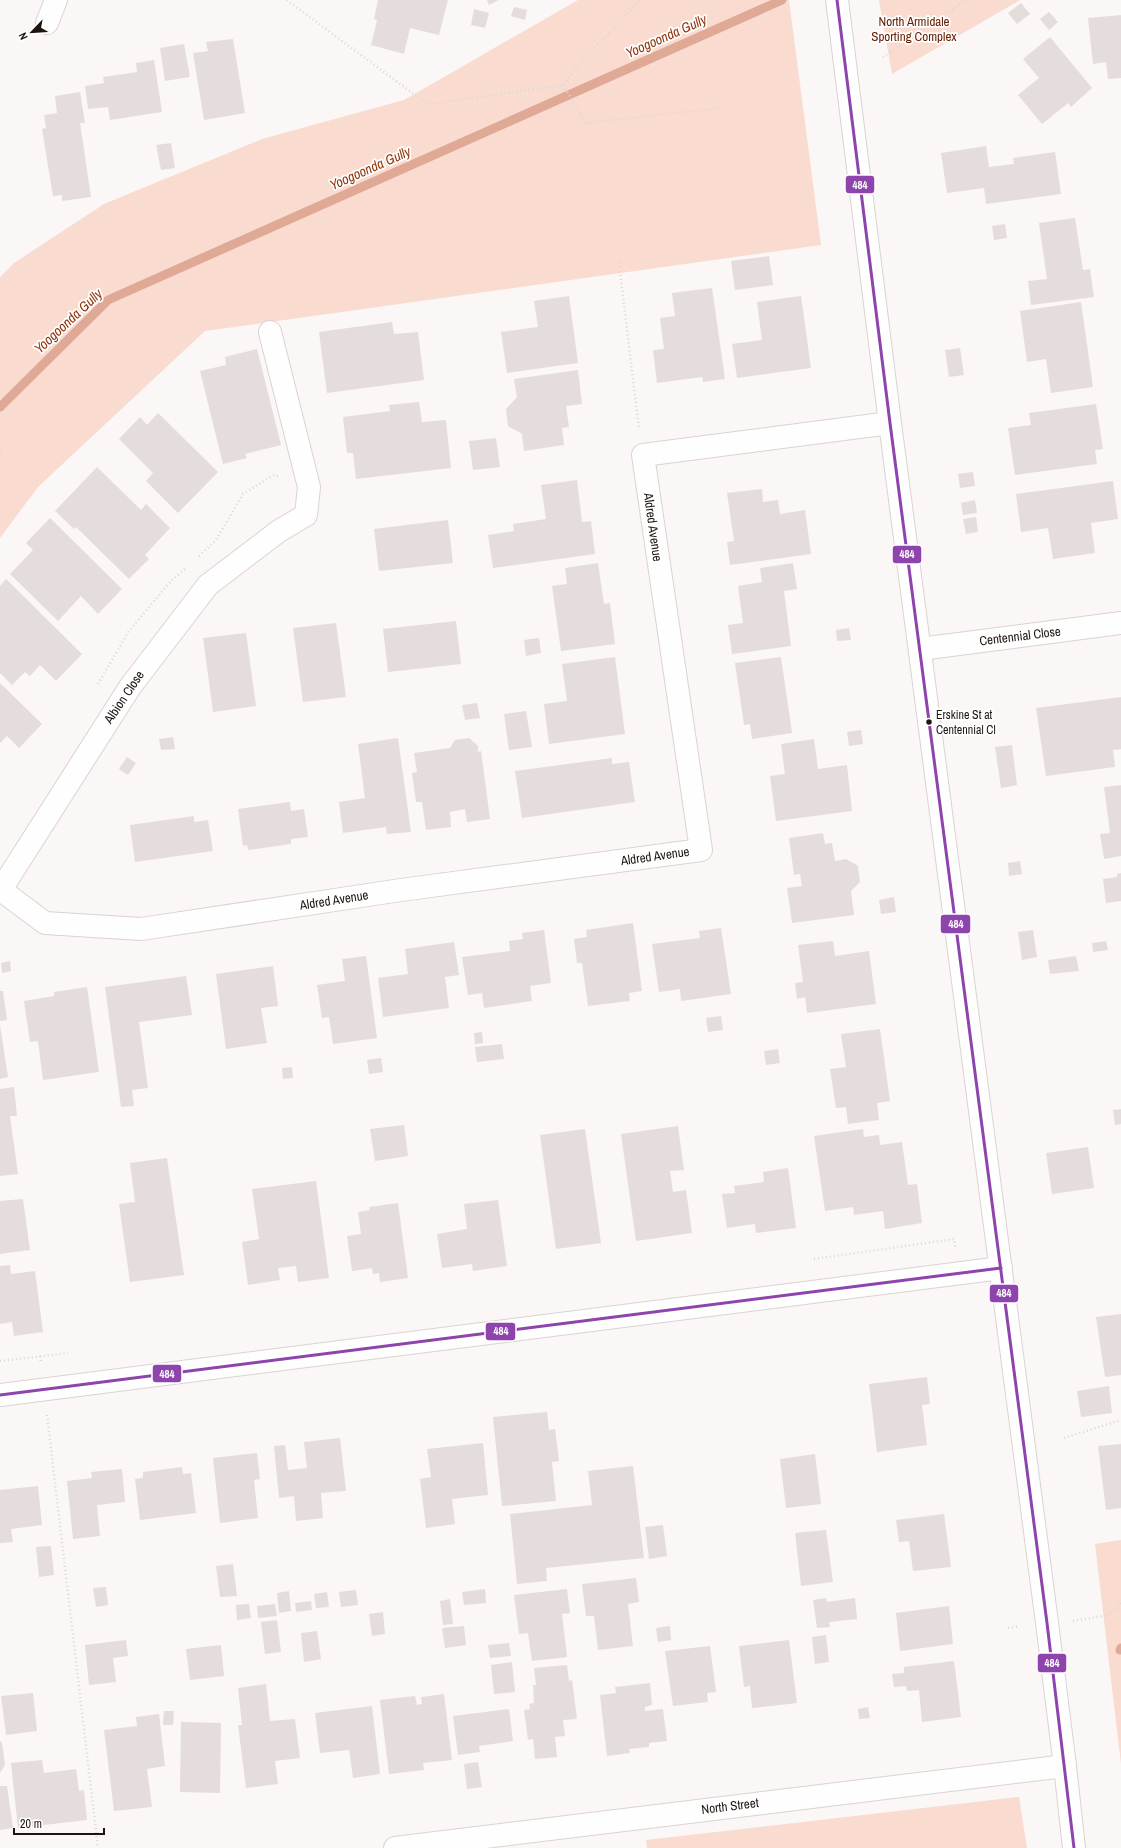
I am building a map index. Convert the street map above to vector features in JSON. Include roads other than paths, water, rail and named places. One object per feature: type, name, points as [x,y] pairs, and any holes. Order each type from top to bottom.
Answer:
[{"type":"street","points":[[47,23],[56,0]]},
{"type":"street","points":[[837,0],[890,423],[1002,1268],[1074,1848]]},
{"type":"street","name":"Albion Close","points":[[0,890],[130,687],[203,591],[208,585],[279,531],[306,515],[309,486],[270,332]]},
{"type":"street","name":"Aldred Avenue","points":[[0,890],[45,922],[141,929],[401,890],[701,850],[643,455],[890,423]]},
{"type":"street","name":"Centennial Close","points":[[920,649],[1121,623]]},
{"type":"street","points":[[0,1395],[1002,1268]]},
{"type":"street","name":"North Street","points":[[395,1848],[1065,1766]]},
{"type":"waterway","name":"Yoogoonda Gully","points":[[0,407],[108,300],[782,0]]},
{"type":"place","name":"Erskine St at Centennial Cl","points":[[929,722]]},
{"type":"park label","name":"North Armidale Sporting Complex","points":[[914,28]]}]
